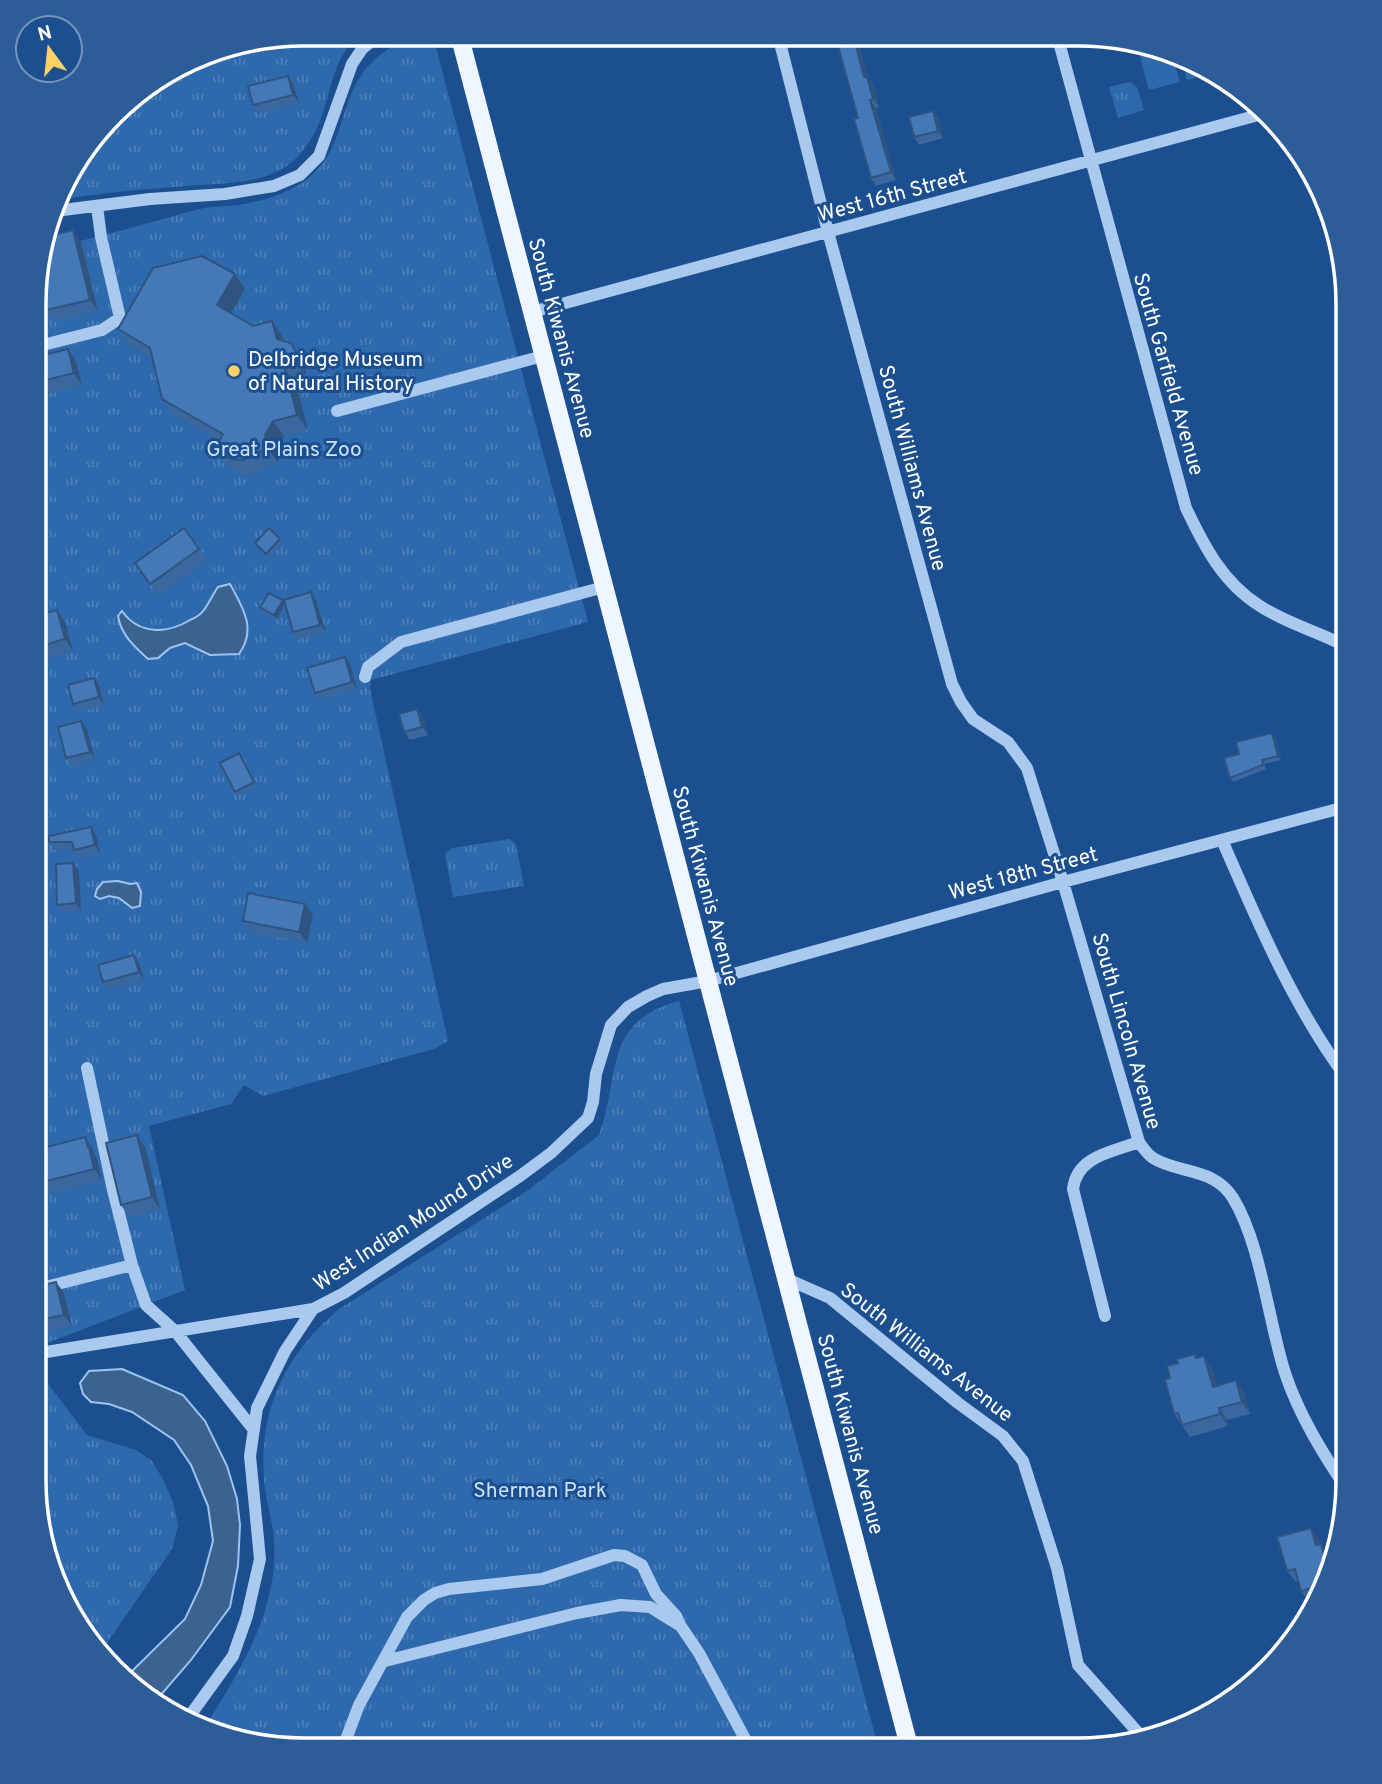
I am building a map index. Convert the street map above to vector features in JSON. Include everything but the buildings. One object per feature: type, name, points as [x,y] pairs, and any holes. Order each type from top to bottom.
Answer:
[{"type":"main road","name":"South Kiwanis Avenue","points":[[461,46],[907,1739]]},
{"type":"street","points":[[63,210],[150,199],[225,194],[274,186],[300,174],[319,156],[352,64],[365,46]]},
{"type":"street","name":"South Williams Avenue","points":[[781,46],[828,232],[952,684],[973,719],[1008,742],[1027,768],[1063,882]]},
{"type":"street","name":"South Garfield Avenue","points":[[1060,46],[1186,508],[1213,561],[1241,593],[1261,608],[1336,642]]},
{"type":"street","name":"West 16th Street","points":[[532,312],[1255,116]]},
{"type":"street","points":[[46,344],[102,330],[120,318],[97,206]]},
{"type":"street","points":[[337,411],[543,356]]},
{"type":"street","points":[[365,677],[368,667],[401,642],[604,587]]},
{"type":"street","name":"West 18th Street","points":[[708,981],[1336,809]]},
{"type":"street","points":[[1222,840],[1258,923],[1298,1002],[1336,1061]]},
{"type":"street","name":"South Lincoln Avenue","points":[[1063,882],[1139,1142],[1154,1159],[1218,1182],[1233,1199],[1255,1256],[1285,1374],[1308,1426],[1336,1472]]},
{"type":"street","name":"West Indian Mound Drive","points":[[192,1713],[233,1656],[247,1616],[260,1559],[250,1456],[257,1408],[285,1351],[313,1309],[344,1293],[551,1153],[588,1118],[596,1074],[611,1025],[628,1007],[647,996],[663,989],[708,981]]},
{"type":"street","points":[[87,1068],[113,1190],[132,1265],[146,1305],[175,1331],[254,1430]]},
{"type":"street","points":[[1105,1316],[1073,1189],[1074,1176],[1082,1166],[1096,1158],[1139,1142]]},
{"type":"street","points":[[46,1287],[132,1265]]},
{"type":"street","name":"South Williams Avenue","points":[[787,1279],[830,1298],[958,1403],[1003,1436],[1023,1461],[1057,1568],[1078,1665],[1137,1732]]},
{"type":"street","points":[[46,1352],[313,1309]]},
{"type":"street","points":[[346,1739],[359,1705],[407,1617],[424,1600],[435,1593],[462,1587],[542,1579],[614,1555],[625,1556],[642,1565],[656,1594],[676,1616],[699,1653],[745,1739]]},
{"type":"street","points":[[385,1661],[577,1613],[621,1605],[650,1607],[672,1623],[680,1625]]},
{"type":"green space","points":[[287,46],[348,46],[340,60],[316,130],[302,152],[286,167],[243,181],[68,199],[89,160],[110,133],[160,89],[205,65],[253,50]]},
{"type":"green space","name":"Great Plains Zoo","points":[[393,46],[436,46],[588,622],[371,680],[370,689],[448,1041],[434,1049],[263,1096],[244,1085],[231,1104],[149,1126],[185,1290],[46,1343],[46,287],[51,248],[202,208],[262,200],[297,186],[325,161],[359,79],[370,64]]},
{"type":"green space","points":[[1139,52],[1175,64],[1180,82],[1149,90]]},
{"type":"green space","points":[[1184,68],[1200,76],[1187,80]]},
{"type":"green space","points":[[1130,82],[1137,87],[1144,110],[1118,118],[1109,87]]},
{"type":"green space","points":[[509,839],[516,844],[524,886],[453,897],[445,854],[452,848]]},
{"type":"green space","name":"Sherman Park","points":[[679,1001],[876,1739],[304,1739],[253,1734],[209,1720],[250,1648],[269,1595],[274,1547],[265,1489],[265,1436],[278,1389],[289,1367],[319,1327],[339,1309],[527,1191],[599,1135],[618,1054],[625,1037],[654,1010]]},
{"type":"green space","points":[[46,1381],[87,1435],[136,1450],[151,1460],[174,1505],[178,1526],[172,1549],[105,1645],[89,1624],[72,1594],[50,1531],[46,1497]]},
{"type":"shaded area","points":[[230,584],[246,619],[247,636],[239,654],[210,655],[185,643],[170,648],[158,658],[148,659],[122,629],[118,616],[122,611],[129,619],[145,628],[163,630],[181,625],[200,614],[218,587]]},
{"type":"shaded area","points":[[103,882],[137,883],[141,892],[140,906],[132,908],[119,898],[109,896],[100,899],[95,896]]},
{"type":"shaded area","points":[[122,1369],[183,1395],[205,1421],[227,1466],[237,1499],[240,1525],[238,1566],[230,1607],[191,1660],[161,1695],[131,1672],[185,1619],[201,1585],[213,1541],[208,1506],[191,1465],[174,1440],[132,1412],[109,1404],[91,1402],[83,1394],[80,1383],[89,1371]]},
{"type":"place","name":"Delbridge Museum of Natural History","points":[[234,371]]}]
